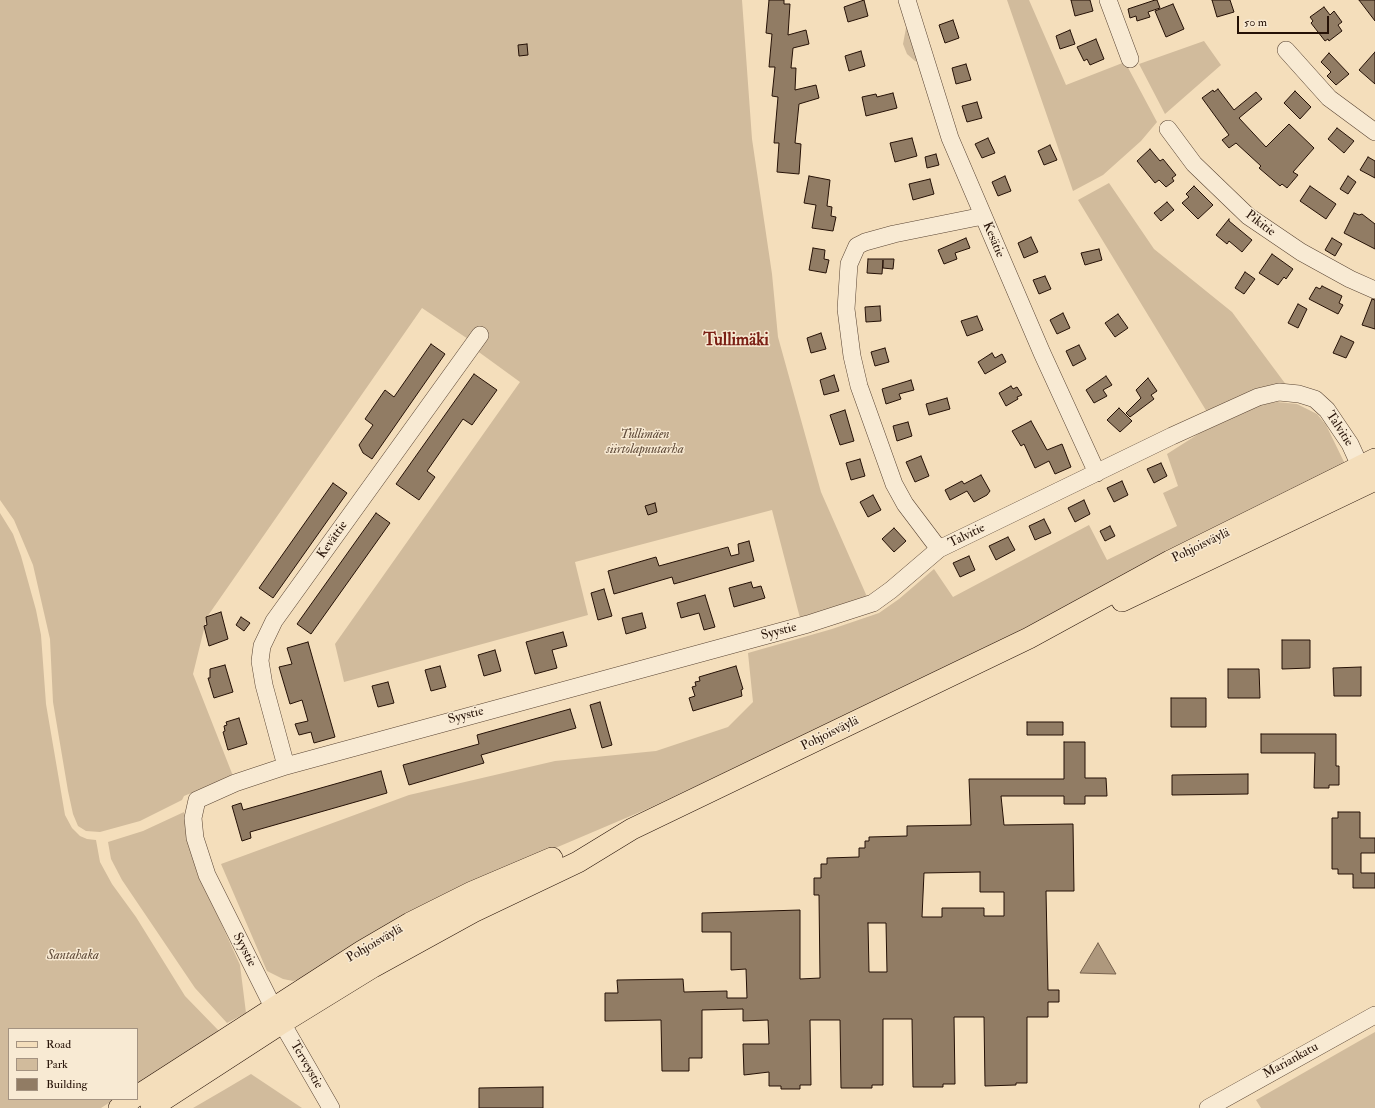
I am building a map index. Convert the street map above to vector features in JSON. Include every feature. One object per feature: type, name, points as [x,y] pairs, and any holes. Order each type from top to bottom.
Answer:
[{"type":"main road","name":"Pohjoisväylä","points":[[138,1095],[277,1015],[473,912],[578,862],[632,829],[1029,638],[1170,561],[1371,477]]},
{"type":"main road","name":"Pohjoisväylä","points":[[151,1108],[277,1015]]},
{"type":"main road","points":[[119,1108],[131,1100]]},
{"type":"street","name":"Kesätie","points":[[907,0],[950,138],[1096,473]]},
{"type":"street","points":[[1108,0],[1130,59]]},
{"type":"street","points":[[1286,50],[1329,98],[1375,132]]},
{"type":"street","name":"Pikitie","points":[[1168,129],[1194,164],[1248,216],[1301,252],[1350,279],[1375,290]]},
{"type":"street","name":"Talvitie","points":[[983,216],[894,234],[865,242],[857,246],[849,264],[846,309],[852,356],[859,386],[894,484],[905,504],[939,549],[1228,410],[1258,397],[1279,392],[1299,394],[1315,400],[1327,410],[1371,477]]},
{"type":"street","name":"Kevättie","points":[[286,766],[264,685],[260,661],[262,646],[274,621],[480,335]]},
{"type":"street","name":"Syystie","points":[[277,1015],[207,875],[195,838],[193,818],[197,800],[235,783],[286,766],[845,613],[873,603],[891,590],[939,549]]},
{"type":"street","name":"Terveystie","points":[[277,1015],[331,1108]]},
{"type":"street","name":"Mariankatu","points":[[1208,1108],[1375,1015]]},
{"type":"green space","name":"Tullimäen siirtolapuutarha","points":[[0,0],[742,0],[752,139],[772,274],[778,337],[821,492],[868,599],[800,618],[772,510],[575,562],[588,615],[344,682],[335,644],[520,382],[476,350],[468,339],[422,308],[207,617],[193,674],[233,776],[184,796],[182,800],[140,821],[100,832],[86,831],[78,826],[73,814],[68,791],[53,702],[50,639],[33,565],[14,520],[0,500]]},
{"type":"green space","points":[[1007,0],[1029,0],[1066,85],[1125,62],[1157,122],[1141,141],[1103,175],[1073,191]]},
{"type":"green space","points":[[914,24],[927,65],[915,61],[907,54],[903,44],[906,28]]},
{"type":"green space","points":[[1204,41],[1221,65],[1165,114],[1139,64]]},
{"type":"green space","points":[[1109,183],[1154,249],[1232,312],[1287,386],[1207,412],[1078,200]]},
{"type":"green space","points":[[1277,402],[1297,404],[1317,414],[1326,425],[1346,466],[1054,617],[647,809],[553,849],[303,978],[293,981],[283,979],[267,971],[221,864],[409,795],[555,761],[656,751],[728,727],[753,702],[748,653],[832,629],[879,613],[899,599],[934,569],[953,597],[1089,525],[1107,560],[1177,526],[1163,493],[1178,486],[1167,454],[1200,433],[1260,405]]},
{"type":"green space","name":"Santahaka","points":[[0,513],[13,534],[21,556],[36,610],[41,635],[46,704],[65,815],[72,828],[80,836],[87,839],[96,840],[100,862],[112,884],[136,917],[185,996],[219,1031],[138,1083],[138,1028],[8,1028],[8,1100],[113,1100],[101,1108],[0,1108]]},
{"type":"green space","points":[[184,812],[187,840],[201,879],[240,965],[246,1013],[227,1023],[195,988],[122,880],[111,859],[108,842],[143,831]]},
{"type":"green space","points":[[1375,1032],[1375,1108],[1261,1108],[1256,1100]]},
{"type":"green space","points":[[251,1074],[302,1108],[193,1108],[224,1090]]},
{"type":"shaded area","points":[[1098,943],[1116,974],[1080,973]]},
{"type":"building","points":[[769,0],[784,0],[784,4],[790,4],[788,35],[806,30],[809,44],[793,48],[791,68],[796,68],[795,90],[816,85],[819,98],[799,104],[795,143],[801,144],[799,174],[777,172],[779,143],[774,143],[778,97],[772,96],[775,67],[769,67],[772,34],[766,33]]},
{"type":"building","points":[[864,0],[868,16],[848,22],[844,7]]},
{"type":"building","points":[[1071,0],[1090,0],[1093,11],[1075,16]]},
{"type":"building","points":[[1157,0],[1160,8],[1148,12],[1150,17],[1137,21],[1136,16],[1130,18],[1128,9]]},
{"type":"building","points":[[1212,0],[1230,0],[1234,12],[1217,17]]},
{"type":"building","points":[[1359,0],[1375,0],[1375,21]]},
{"type":"building","points":[[1173,4],[1184,29],[1166,37],[1155,11]]},
{"type":"building","points":[[1324,7],[1330,15],[1334,11],[1342,22],[1338,25],[1342,31],[1329,41],[1328,39],[1325,41],[1311,23],[1313,21],[1310,17]]},
{"type":"building","points":[[953,20],[959,38],[945,43],[939,25]]},
{"type":"building","points":[[1070,30],[1075,44],[1060,49],[1056,36]]},
{"type":"building","points":[[1096,39],[1104,59],[1090,65],[1087,59],[1084,61],[1077,47]]},
{"type":"building","points":[[527,44],[528,55],[519,56],[518,45]]},
{"type":"building","points":[[861,51],[865,66],[849,71],[845,56]]},
{"type":"building","points":[[1375,52],[1375,84],[1359,70]]},
{"type":"building","points":[[1329,53],[1349,74],[1336,85],[1327,76],[1331,72],[1321,62]]},
{"type":"building","points":[[966,64],[971,80],[956,84],[952,68]]},
{"type":"building","points":[[1218,89],[1234,110],[1256,92],[1262,99],[1239,118],[1266,147],[1289,124],[1314,148],[1293,172],[1298,175],[1287,188],[1282,184],[1280,186],[1259,168],[1261,166],[1236,143],[1229,148],[1222,140],[1229,135],[1202,98],[1213,90],[1214,92]]},
{"type":"building","points":[[1295,91],[1311,107],[1300,119],[1284,103]]},
{"type":"building","points":[[893,93],[897,108],[866,116],[862,97],[876,94],[877,97]]},
{"type":"building","points":[[977,102],[982,118],[967,122],[962,106]]},
{"type":"building","points":[[1337,128],[1354,141],[1344,153],[1328,139]]},
{"type":"building","points":[[912,138],[917,156],[895,162],[890,143]]},
{"type":"building","points":[[988,138],[995,153],[982,158],[975,144]]},
{"type":"building","points":[[1050,145],[1057,160],[1044,165],[1038,151]]},
{"type":"building","points":[[1150,149],[1160,161],[1163,159],[1176,175],[1172,178],[1174,181],[1166,187],[1159,180],[1155,183],[1137,161]]},
{"type":"building","points":[[936,154],[939,165],[927,168],[925,157]]},
{"type":"building","points":[[1368,157],[1375,161],[1375,178],[1360,170]]},
{"type":"building","points":[[809,176],[830,180],[827,206],[832,207],[831,216],[836,217],[833,231],[812,228],[816,205],[804,203]]},
{"type":"building","points":[[1005,176],[1011,191],[998,196],[992,182]]},
{"type":"building","points":[[1348,176],[1356,182],[1348,194],[1340,189]]},
{"type":"building","points":[[930,179],[934,194],[913,200],[909,184]]},
{"type":"building","points":[[1194,186],[1213,205],[1198,219],[1182,203],[1189,197],[1186,194]]},
{"type":"building","points":[[1310,186],[1336,204],[1326,219],[1300,201]]},
{"type":"building","points":[[1167,202],[1174,210],[1161,221],[1154,213]]},
{"type":"building","points":[[1354,213],[1359,215],[1362,214],[1375,224],[1375,249],[1344,233]]},
{"type":"building","points":[[1229,219],[1229,221],[1252,240],[1242,252],[1229,241],[1227,244],[1216,235]]},
{"type":"building","points":[[1031,237],[1038,252],[1024,258],[1018,243]]},
{"type":"building","points":[[966,238],[970,248],[955,253],[957,259],[944,264],[938,250]]},
{"type":"building","points":[[1332,238],[1342,244],[1335,256],[1325,250]]},
{"type":"building","points":[[813,248],[825,250],[824,259],[829,260],[826,273],[809,270]]},
{"type":"building","points":[[1099,249],[1102,260],[1085,265],[1081,253]]},
{"type":"building","points":[[1272,254],[1293,269],[1286,279],[1284,277],[1278,285],[1259,273]]},
{"type":"building","points":[[868,259],[894,259],[893,269],[883,268],[883,260],[882,274],[867,273]]},
{"type":"building","points":[[1245,272],[1255,279],[1244,294],[1235,288]]},
{"type":"building","points":[[1045,276],[1051,289],[1039,294],[1033,280]]},
{"type":"building","points":[[1322,286],[1342,296],[1339,303],[1343,305],[1338,314],[1309,299],[1316,287],[1320,289]]},
{"type":"building","points":[[1372,299],[1375,300],[1375,329],[1362,325]]},
{"type":"building","points":[[1298,304],[1307,309],[1298,328],[1288,323]]},
{"type":"building","points":[[880,306],[881,321],[866,322],[865,307]]},
{"type":"building","points":[[1063,313],[1070,328],[1057,334],[1050,320]]},
{"type":"building","points":[[1118,314],[1128,328],[1115,337],[1105,323]]},
{"type":"building","points":[[977,316],[983,330],[967,336],[961,321]]},
{"type":"building","points":[[821,333],[826,349],[811,353],[807,338]]},
{"type":"building","points":[[1341,336],[1354,342],[1346,358],[1333,353]]},
{"type":"building","points":[[431,344],[445,354],[372,459],[363,453],[359,445],[373,425],[365,419],[385,390],[394,397]]},
{"type":"building","points":[[1079,345],[1086,359],[1073,366],[1066,351]]},
{"type":"building","points":[[885,348],[889,362],[875,366],[871,352]]},
{"type":"building","points":[[992,353],[995,358],[1002,354],[1006,362],[985,374],[978,362]]},
{"type":"building","points":[[474,374],[497,390],[472,425],[463,419],[427,471],[435,477],[419,500],[396,484]]},
{"type":"building","points":[[834,375],[839,391],[824,395],[820,380]]},
{"type":"building","points":[[1106,376],[1112,385],[1103,390],[1107,396],[1094,403],[1086,390]]},
{"type":"building","points":[[1148,378],[1157,391],[1151,395],[1154,399],[1130,417],[1126,413],[1141,398],[1136,390]]},
{"type":"building","points":[[911,380],[914,390],[899,394],[901,399],[886,404],[882,389]]},
{"type":"building","points":[[1011,386],[1013,389],[1017,387],[1022,395],[1006,406],[999,393]]},
{"type":"building","points":[[947,398],[950,409],[929,415],[926,404]]},
{"type":"building","points":[[1119,408],[1132,421],[1120,432],[1107,420]]},
{"type":"building","points":[[845,410],[854,441],[840,445],[830,415]]},
{"type":"building","points":[[1031,421],[1047,450],[1062,444],[1071,467],[1055,474],[1049,461],[1035,468],[1024,444],[1021,446],[1012,431]]},
{"type":"building","points":[[908,422],[912,436],[897,441],[893,426]]},
{"type":"building","points":[[921,456],[929,476],[915,482],[906,462]]},
{"type":"building","points":[[860,459],[865,476],[851,480],[846,463]]},
{"type":"building","points":[[1161,463],[1167,476],[1154,483],[1147,469]]},
{"type":"building","points":[[981,475],[990,491],[987,495],[974,502],[967,491],[950,500],[945,490],[962,481],[964,484]]},
{"type":"building","points":[[1122,481],[1128,495],[1114,502],[1107,488]]},
{"type":"building","points":[[333,483],[347,493],[273,598],[259,588]]},
{"type":"building","points":[[873,495],[881,510],[868,517],[860,502]]},
{"type":"building","points":[[1084,500],[1090,514],[1075,522],[1068,508]]},
{"type":"building","points":[[655,503],[657,512],[648,515],[645,506]]},
{"type":"building","points":[[376,513],[390,523],[311,634],[297,624]]},
{"type":"building","points":[[1044,519],[1051,533],[1035,540],[1029,526]]},
{"type":"building","points":[[1110,526],[1115,536],[1105,541],[1100,531]]},
{"type":"building","points":[[894,528],[906,541],[894,552],[882,539]]},
{"type":"building","points":[[1008,537],[1015,550],[996,560],[989,546]]},
{"type":"building","points":[[749,541],[754,561],[674,584],[672,577],[614,594],[608,571],[656,557],[659,566],[728,547],[731,556],[739,554],[738,544]]},
{"type":"building","points":[[969,556],[975,570],[960,577],[953,563]]},
{"type":"building","points":[[751,582],[753,588],[761,586],[765,598],[734,607],[729,588]]},
{"type":"building","points":[[604,589],[612,616],[598,620],[591,593]]},
{"type":"building","points":[[705,595],[715,627],[704,630],[699,613],[681,618],[677,603]]},
{"type":"building","points":[[221,612],[228,639],[209,646],[204,626],[207,625],[206,617]]},
{"type":"building","points":[[642,613],[646,628],[626,634],[622,618]]},
{"type":"building","points":[[241,617],[250,623],[244,631],[236,625]]},
{"type":"building","points":[[563,632],[567,646],[552,650],[557,668],[535,674],[526,642]]},
{"type":"building","points":[[1282,640],[1310,640],[1310,668],[1282,669]]},
{"type":"building","points":[[308,642],[335,737],[314,743],[311,732],[299,735],[295,724],[308,721],[302,700],[290,704],[279,667],[292,664],[287,648]]},
{"type":"building","points":[[495,650],[501,671],[484,676],[478,655]]},
{"type":"building","points":[[225,665],[233,692],[214,698],[208,678],[210,678],[210,669]]},
{"type":"building","points":[[440,666],[446,687],[431,691],[425,670]]},
{"type":"building","points":[[736,666],[743,689],[741,690],[742,696],[693,711],[689,698],[695,696],[692,687],[696,686],[695,682],[700,681],[699,677]]},
{"type":"building","points":[[1361,667],[1361,696],[1334,696],[1333,668]]},
{"type":"building","points":[[1228,669],[1259,669],[1260,698],[1228,698]]},
{"type":"building","points":[[388,682],[394,703],[378,707],[372,686]]},
{"type":"building","points":[[1171,698],[1206,698],[1206,727],[1171,727]]},
{"type":"building","points":[[600,702],[612,745],[602,748],[590,705]]},
{"type":"building","points":[[570,709],[576,728],[481,755],[484,763],[409,785],[403,765],[479,744],[477,735]]},
{"type":"building","points":[[239,718],[247,744],[228,750],[223,732],[225,731],[224,726],[227,725],[226,722]]},
{"type":"building","points":[[1027,722],[1063,722],[1063,735],[1027,735]]},
{"type":"building","points":[[1261,734],[1336,734],[1336,766],[1339,766],[1339,785],[1329,785],[1329,788],[1314,788],[1315,753],[1261,753]]},
{"type":"building","points":[[1064,742],[1085,742],[1085,778],[1106,778],[1107,796],[1085,796],[1085,804],[1064,804],[1064,796],[1001,796],[1004,825],[1073,824],[1074,891],[1046,891],[1048,990],[1059,990],[1059,1002],[1048,1002],[1048,1017],[1027,1017],[1027,1083],[1016,1083],[1016,1085],[985,1086],[984,1017],[954,1017],[955,1084],[943,1084],[943,1087],[913,1087],[912,1019],[883,1019],[883,1085],[872,1085],[872,1088],[841,1088],[840,1020],[810,1020],[811,1085],[800,1085],[800,1089],[781,1089],[781,1086],[769,1086],[769,1072],[744,1075],[743,1044],[769,1044],[768,1020],[743,1021],[743,1009],[702,1010],[702,1058],[689,1058],[689,1071],[662,1071],[661,1020],[605,1021],[605,993],[618,993],[617,980],[683,979],[684,992],[727,991],[727,998],[747,998],[746,969],[731,970],[731,932],[702,932],[702,913],[800,910],[800,979],[820,978],[819,895],[814,895],[814,878],[821,878],[821,864],[827,864],[827,858],[859,857],[859,848],[865,848],[865,841],[869,841],[869,837],[907,836],[907,826],[971,825],[969,779],[1064,779]],"holes":[[[980,872],[980,892],[1004,892],[1004,916],[984,916],[984,908],[942,908],[942,917],[922,917],[924,873]],[[868,923],[886,923],[887,972],[869,972]]]},
{"type":"building","points":[[381,771],[387,793],[250,832],[251,838],[242,841],[232,806],[241,803],[243,810]]},
{"type":"building","points":[[1248,774],[1248,794],[1172,795],[1172,775]]},
{"type":"building","points":[[1338,812],[1360,812],[1360,838],[1375,838],[1375,853],[1361,853],[1361,873],[1375,873],[1375,888],[1353,888],[1353,874],[1338,874],[1338,869],[1332,869],[1332,818],[1338,818]]},
{"type":"building","points":[[543,1087],[543,1108],[479,1108],[479,1088]]},
{"type":"district","name":"Tullimäki","points":[[736,341]]}]
